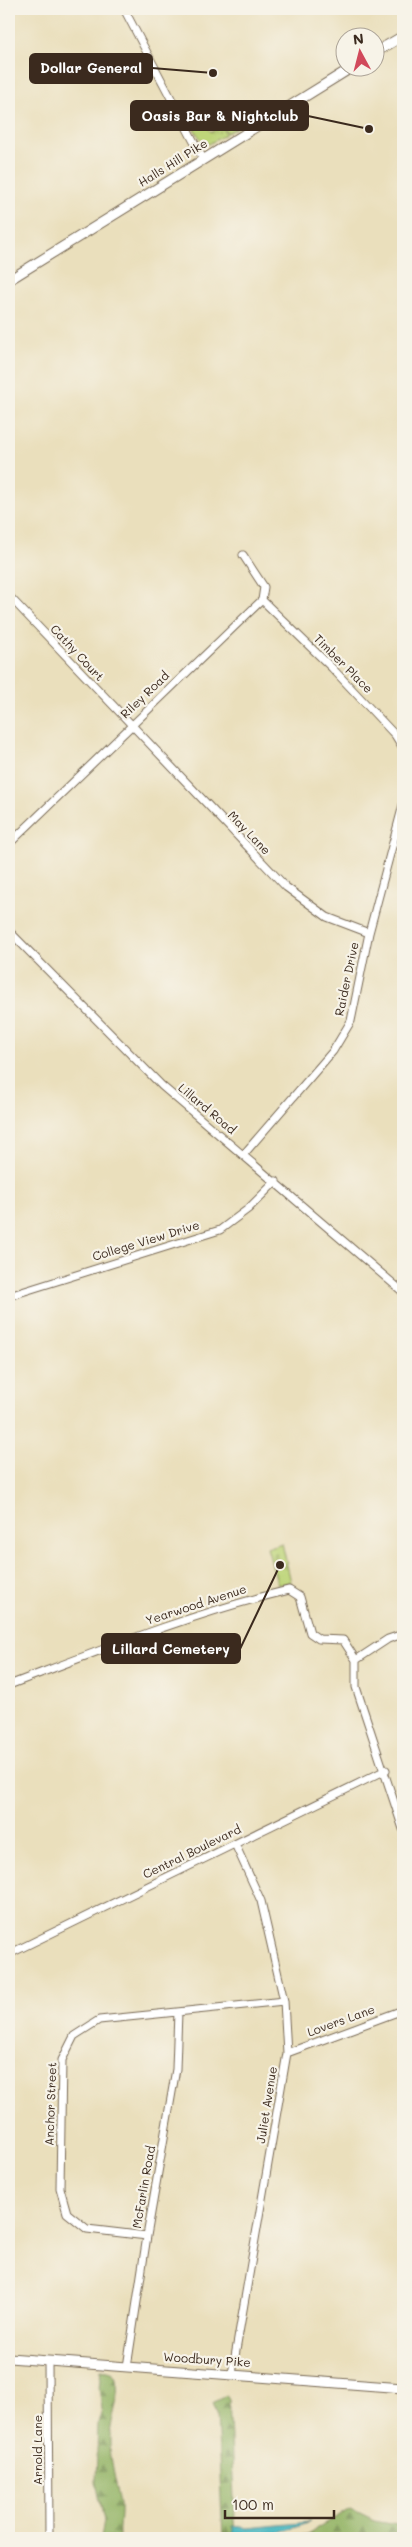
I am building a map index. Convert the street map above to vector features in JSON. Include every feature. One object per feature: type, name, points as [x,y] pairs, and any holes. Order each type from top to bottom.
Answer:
[{"type":"street","points":[[124,9],[203,159]]},
{"type":"street","points":[[384,48],[403,36]]},
{"type":"street","name":"Halls Hill Pike","points":[[9,280],[335,78]]},
{"type":"street","points":[[243,555],[264,587],[262,600]]},
{"type":"street","name":"Cathy Court","points":[[9,596],[130,726]]},
{"type":"street","name":"Riley Road","points":[[9,844],[262,600]]},
{"type":"street","name":"Timber Place","points":[[262,600],[332,668],[396,735],[403,748]]},
{"type":"street","name":"May Lane","points":[[130,726],[286,887],[327,917],[369,933]]},
{"type":"street","name":"Raider Drive","points":[[244,1154],[333,1051],[351,1021],[369,933],[403,805]]},
{"type":"street","name":"Lillard Road","points":[[9,931],[162,1086],[244,1154],[403,1292]]},
{"type":"street","name":"College View Drive","points":[[9,1296],[220,1230],[248,1209],[276,1182]]},
{"type":"street","name":"Yearwood Avenue","points":[[9,1684],[178,1622],[252,1598],[288,1590],[300,1597],[310,1632],[319,1639],[343,1640],[356,1660]]},
{"type":"street","points":[[403,1634],[388,1640],[356,1660],[356,1687],[386,1770],[403,1828]]},
{"type":"street","name":"Central Boulevard","points":[[9,1954],[386,1770]]},
{"type":"street","name":"Juliet Avenue","points":[[232,2374],[287,2053],[284,2001],[261,1901],[235,1844]]},
{"type":"street","name":"Anchor Street","points":[[147,2236],[87,2229],[67,2213],[60,2188],[62,2060],[74,2036],[99,2020],[284,2001]]},
{"type":"street","name":"Lovers Lane","points":[[287,2053],[403,2010]]},
{"type":"street","name":"McFarlin Road","points":[[128,2366],[147,2236],[176,2069],[178,2012]]},
{"type":"street","name":"Woodbury Pike","points":[[9,2358],[403,2388]]},
{"type":"street","name":"Arnold Lane","points":[[48,2361],[49,2538]]},
{"type":"green space","points":[[234,111],[242,111],[244,123],[227,133],[222,125],[235,117]]},
{"type":"green space","points":[[202,121],[211,132],[221,126],[226,134],[209,144],[204,144],[194,129],[196,124]]},
{"type":"green space","points":[[282,1543],[291,1582],[278,1585],[267,1548]]},
{"type":"green space","points":[[101,2370],[113,2373],[117,2386],[117,2400],[110,2445],[120,2504],[119,2538],[101,2538],[104,2520],[96,2482],[98,2423],[102,2409],[99,2388]]},
{"type":"green space","points":[[226,2394],[229,2399],[236,2538],[223,2538],[217,2414],[213,2403]]},
{"type":"green space","points":[[350,2509],[374,2521],[403,2526],[403,2538],[289,2538],[308,2534]]},
{"type":"water","points":[[310,2522],[265,2538],[233,2538],[233,2526],[247,2528]]},
{"type":"place","name":"Dollar General","points":[[213,73]]},
{"type":"place","name":"Oasis Bar & Nightclub","points":[[369,129]]},
{"type":"place","name":"Lillard Cemetery","points":[[280,1565]]}]
